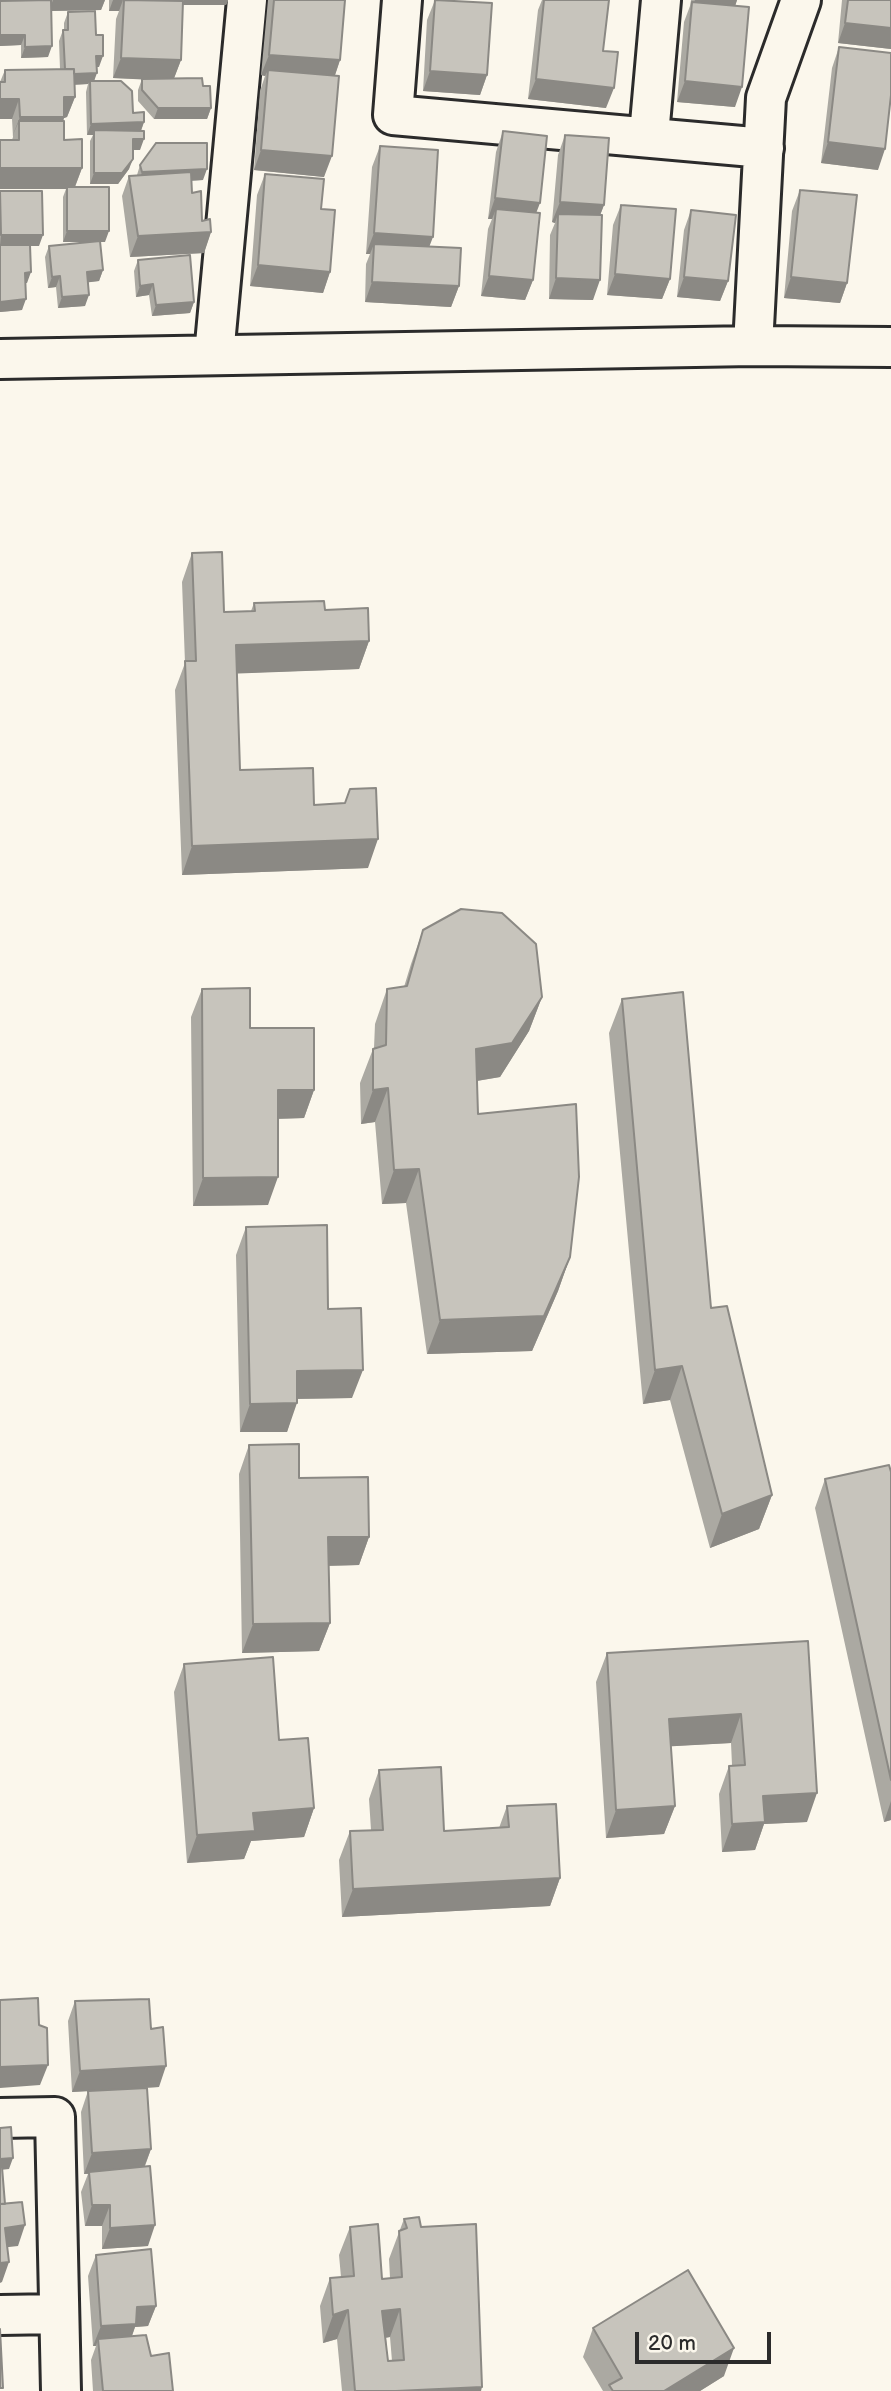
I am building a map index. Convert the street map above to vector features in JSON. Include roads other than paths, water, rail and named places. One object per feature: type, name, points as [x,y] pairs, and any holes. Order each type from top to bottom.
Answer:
[{"type":"street","points":[[214,355],[247,0]]},
{"type":"street","points":[[402,0],[393,115],[649,135],[764,148]]},
{"type":"street","points":[[649,135],[661,0]]},
{"type":"street","points":[[752,346],[766,98],[801,0]]},
{"type":"street","points":[[0,359],[752,346],[891,347]]},
{"type":"street","points":[[0,2118],[55,2117],[61,2391]]},
{"type":"street","points":[[0,2315],[58,2314]]}]
